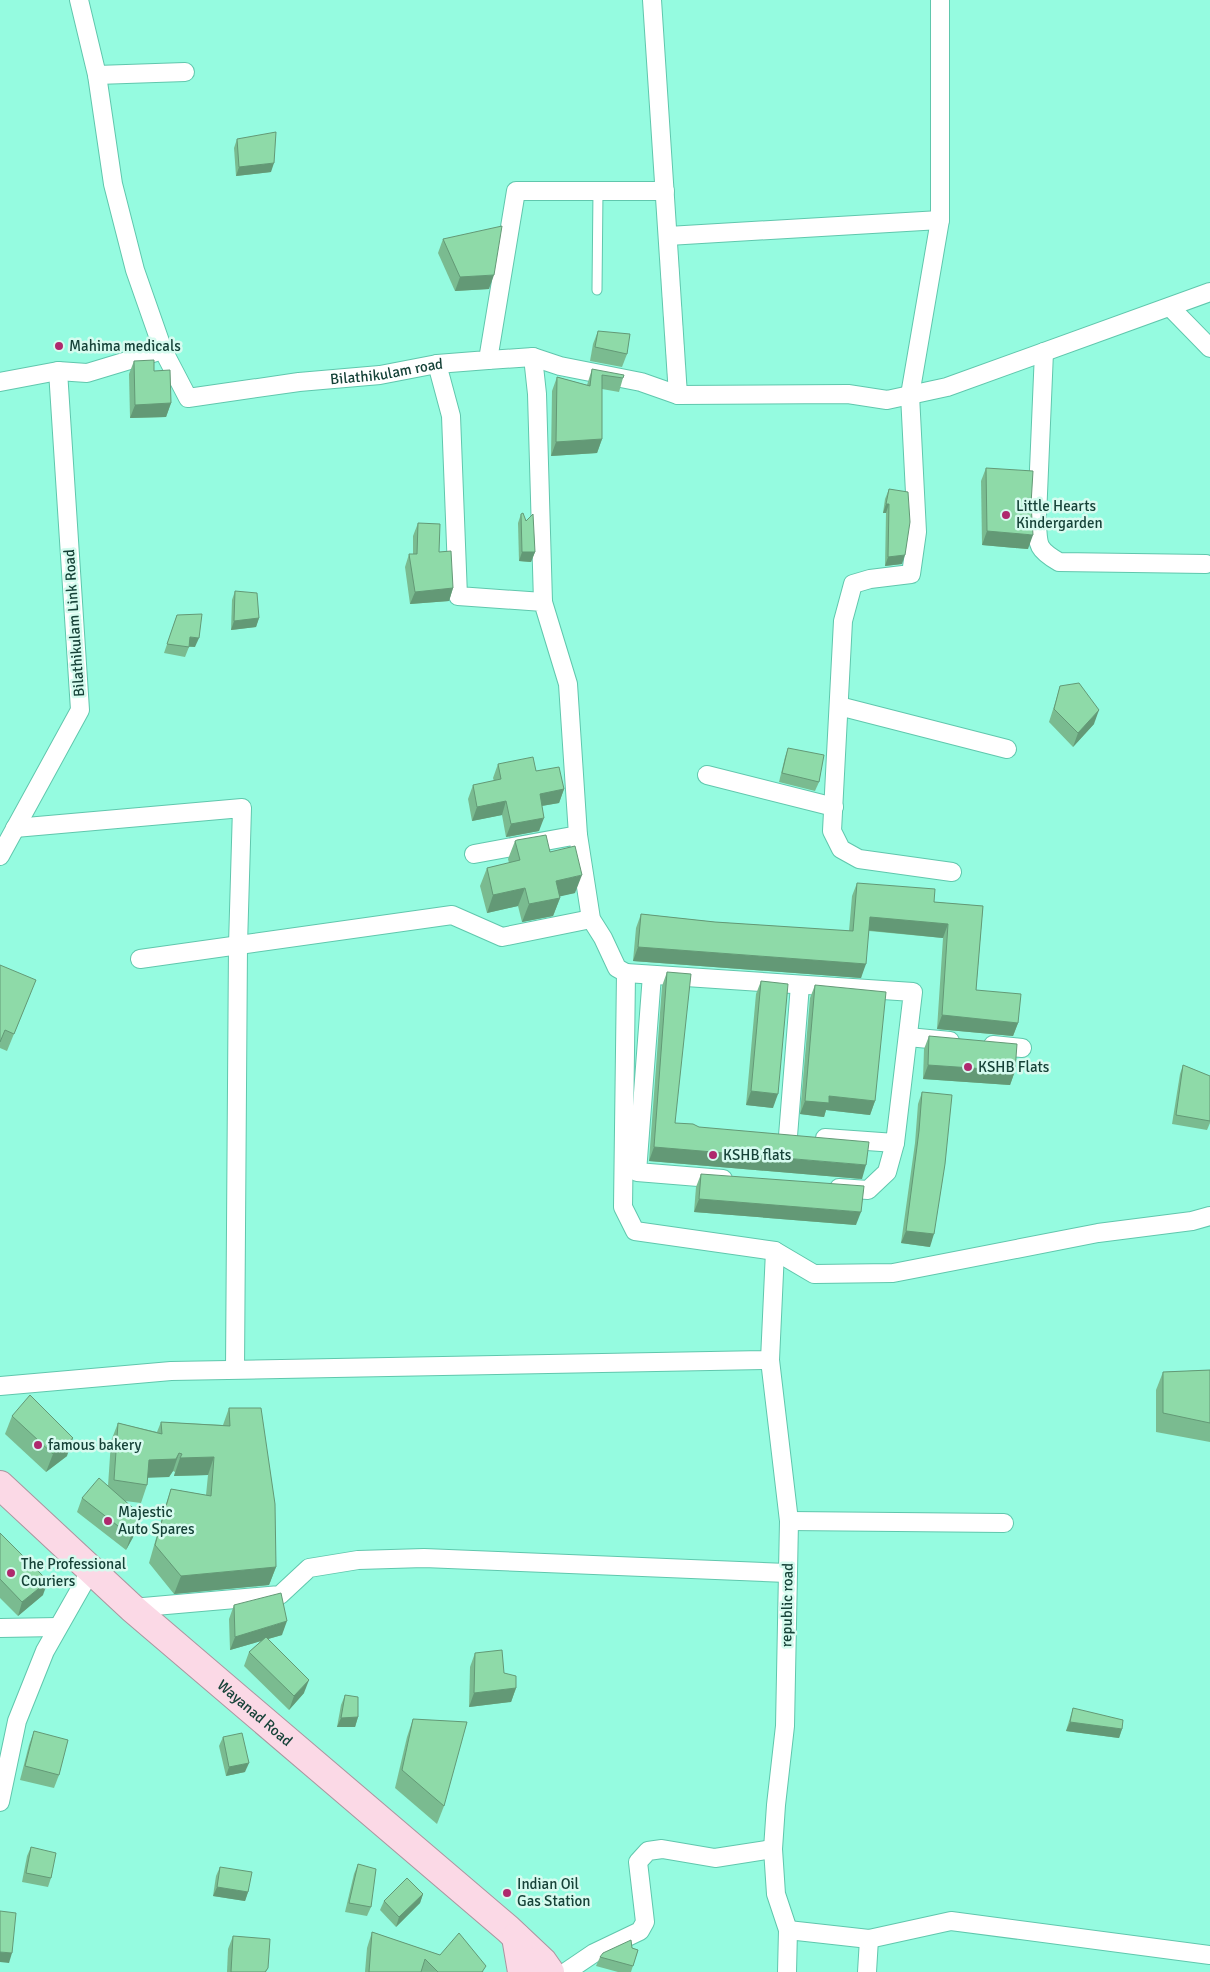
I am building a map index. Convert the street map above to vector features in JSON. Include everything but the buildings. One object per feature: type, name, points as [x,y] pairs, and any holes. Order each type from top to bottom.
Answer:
[{"type":"main road","name":"Wayanad Road","points":[[0,1485],[132,1608],[516,1937],[544,1962],[550,1972]]},
{"type":"main road","points":[[516,1937],[522,1972]]},
{"type":"street","points":[[0,382],[58,371],[87,373],[163,350],[135,270],[113,184],[97,75],[79,0]]},
{"type":"street","points":[[652,0],[678,395]]},
{"type":"street","points":[[940,0],[940,220],[910,395],[917,532],[911,574],[870,579],[853,584],[843,621],[832,831],[840,849],[859,860],[952,872]]},
{"type":"street","points":[[97,75],[186,72]]},
{"type":"street","points":[[488,360],[516,191],[665,191]]},
{"type":"street","points":[[668,236],[940,220]]},
{"type":"street","points":[[820,1187],[868,1190],[887,1172],[895,1143],[914,992],[626,973],[617,968],[592,919],[578,835],[568,684],[543,602],[537,394],[532,357],[560,366],[641,382],[678,395],[848,394],[888,400],[947,388],[1210,292]]},
{"type":"street","points":[[1170,307],[1210,348]]},
{"type":"street","name":"Bilathikulam road","points":[[163,350],[188,398],[299,382],[380,375],[437,364],[532,357]]},
{"type":"street","points":[[1044,352],[1037,517],[1038,541],[1043,553],[1059,562],[1206,564]]},
{"type":"street","points":[[437,364],[451,416],[458,596],[543,602]]},
{"type":"street","name":"Bilathikulam Link Road","points":[[0,856],[80,710],[58,371]]},
{"type":"street","points":[[839,706],[1007,749]]},
{"type":"street","points":[[708,774],[834,807]]},
{"type":"street","points":[[15,828],[242,808],[238,945],[234,1369]]},
{"type":"street","points":[[474,854],[578,835]]},
{"type":"street","points":[[140,958],[452,915],[502,937],[592,919]]},
{"type":"street","points":[[626,973],[623,1207],[635,1231],[776,1251],[814,1274],[893,1273],[1098,1233],[1192,1221],[1210,1216]]},
{"type":"street","points":[[652,974],[637,1172],[743,1181]]},
{"type":"street","points":[[788,1136],[800,985]]},
{"type":"street","points":[[908,1037],[1022,1048]]},
{"type":"street","points":[[769,1134],[895,1143]]},
{"type":"street","name":"republic road","points":[[776,1251],[770,1360],[789,1521],[785,1726],[773,1849],[776,1894],[788,1930],[787,1972]]},
{"type":"street","points":[[0,1386],[171,1371],[770,1360]]},
{"type":"street","points":[[789,1521],[1004,1523]]},
{"type":"street","points":[[132,1608],[280,1595],[309,1568],[358,1560],[424,1558],[787,1573]]},
{"type":"street","points":[[0,1802],[17,1721],[45,1651],[91,1570]]},
{"type":"street","points":[[0,1628],[58,1627]]},
{"type":"street","points":[[566,1972],[594,1953],[640,1931],[645,1922],[638,1862],[648,1851],[662,1849],[715,1858],[773,1849]]},
{"type":"street","points":[[788,1930],[869,1939],[951,1921],[1210,1955]]},
{"type":"street","points":[[867,1972],[869,1939]]},
{"type":"lane","points":[[597,290],[598,191]]},
{"type":"place","name":"Mahima medicals","points":[[59,346]]},
{"type":"place","name":"Little Hearts Kindergarden","points":[[1006,515]]},
{"type":"place","name":"KSHB Flats","points":[[968,1067]]},
{"type":"place","name":"KSHB flats","points":[[713,1155]]},
{"type":"place","name":"famous bakery","points":[[38,1445]]},
{"type":"place","name":"Majestic Auto Spares","points":[[108,1521]]},
{"type":"place","name":"The Professional Couriers","points":[[11,1573]]},
{"type":"place","name":"Indian Oil Gas Station","points":[[507,1893]]}]
